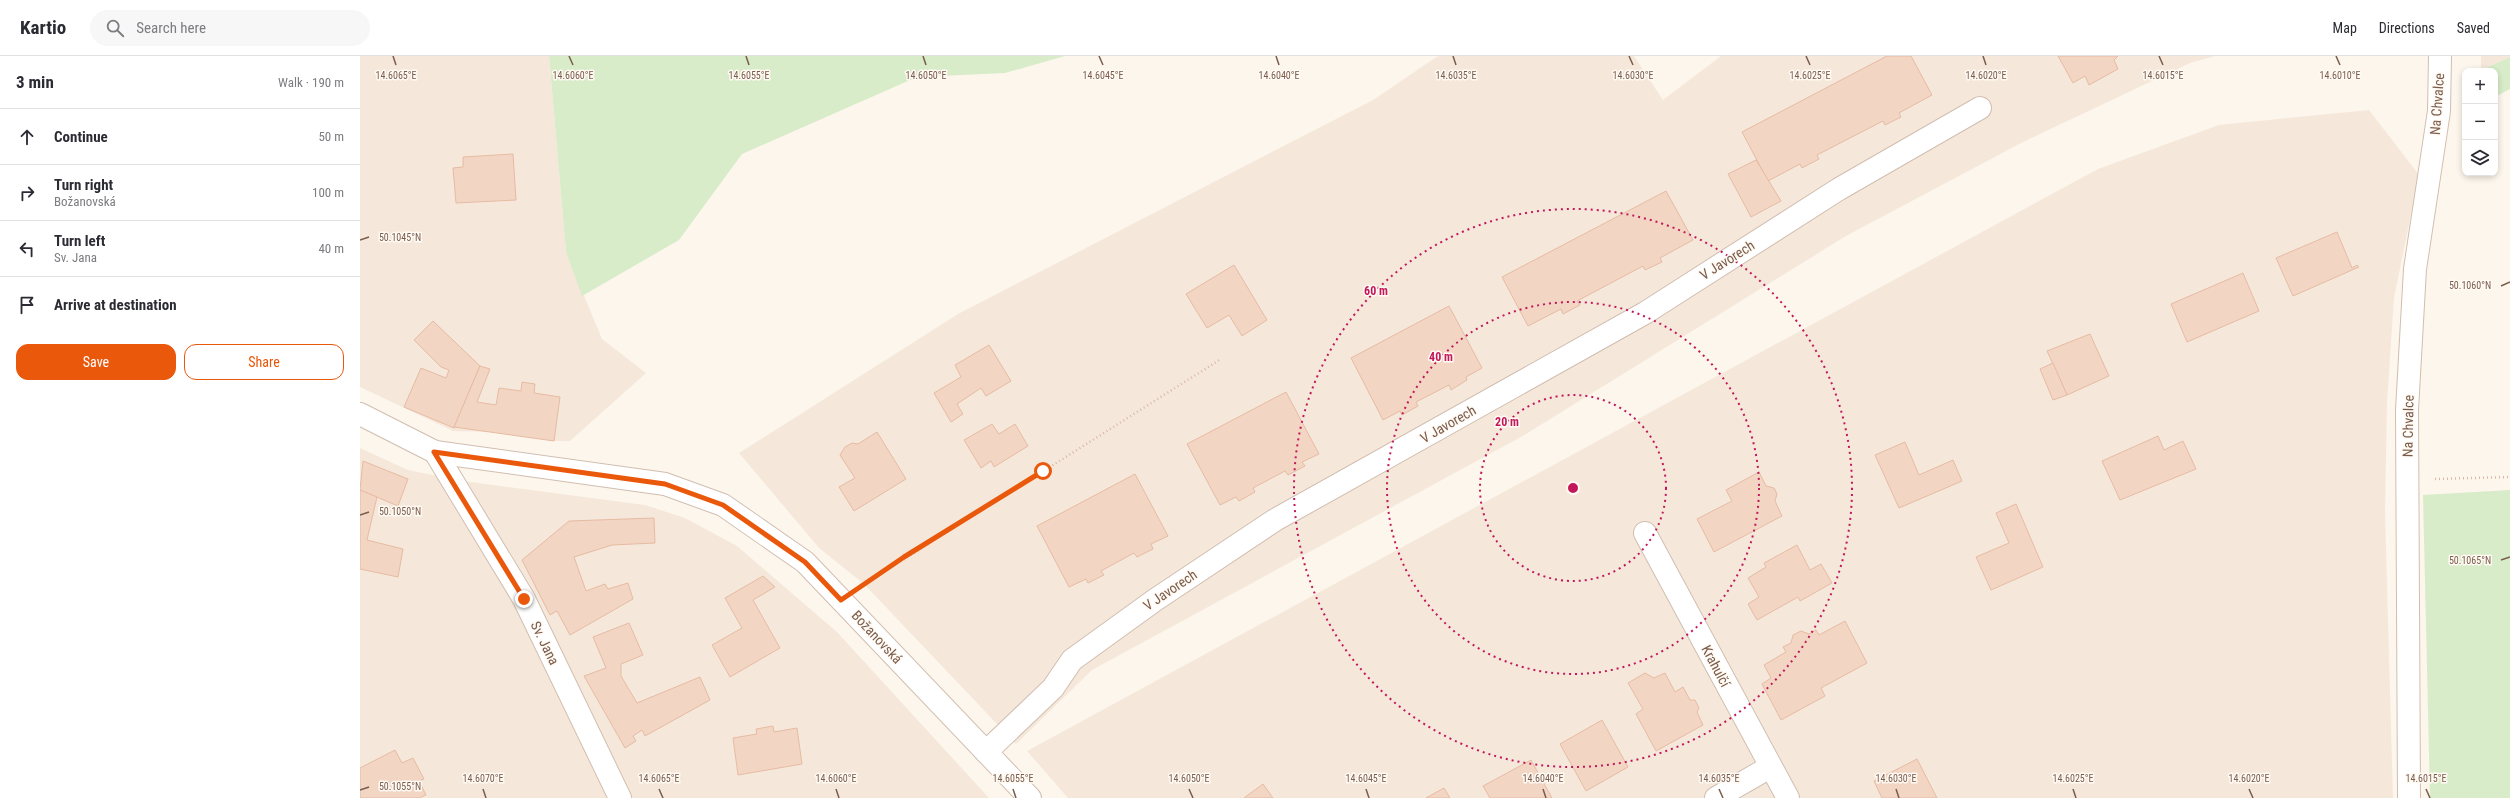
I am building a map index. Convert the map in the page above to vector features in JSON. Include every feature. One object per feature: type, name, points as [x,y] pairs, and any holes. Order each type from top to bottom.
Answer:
[{"type":"street","name":"Na Chvalce","points":[[2408,798],[2407,410],[2415,269],[2439,111],[2440,56]]},
{"type":"street","name":"V Javorech","points":[[986,752],[1053,688],[1072,660],[1155,600],[1275,520],[1644,313],[1839,189],[1980,108]]},
{"type":"street","name":"Božanovská","points":[[360,414],[434,452],[665,484],[723,505],[805,562],[1030,798]]},
{"type":"street","name":"Sv. Jana","points":[[434,452],[524,599],[620,798]]},
{"type":"street","name":"Krahulčí","points":[[1645,533],[1788,798]]},
{"type":"street","points":[[1716,798],[1770,767]]},
{"type":"path","points":[[841,600],[904,557],[1221,360]]},
{"type":"path","points":[[2407,480],[2510,477]]},
{"type":"shaded area","points":[[360,56],[549,56],[566,252],[602,339],[646,373],[570,441],[554,441],[491,432],[453,431],[360,387]]},
{"type":"shaded area","points":[[1438,56],[1634,56],[1663,100],[1721,56],[2215,56],[2190,63],[2021,143],[1846,236],[1521,437],[1092,670],[1016,744],[864,584],[819,548],[739,453],[958,314],[1373,100]]},
{"type":"shaded area","points":[[2481,56],[2510,56],[2485,68],[2481,68]]},
{"type":"shaded area","points":[[2369,110],[2419,175],[2394,298],[2387,402],[2385,512],[2393,798],[1068,798],[1027,751],[2098,169],[2219,125]]},
{"type":"shaded area","points":[[360,448],[408,470],[463,481],[645,505],[685,518],[737,546],[837,632],[989,798],[360,798]]},
{"type":"green space","points":[[549,56],[1065,56],[1005,73],[917,77],[742,154],[679,240],[582,296],[566,252]]},
{"type":"green space","points":[[2510,57],[2510,89],[2498,95],[2498,68],[2485,68]]},
{"type":"green space","points":[[2510,490],[2510,798],[2430,798],[2423,495]]},
{"type":"building","points":[[1887,56],[1911,56],[1932,95],[1899,113],[1901,117],[1885,125],[1883,121],[1817,155],[1819,159],[1802,168],[1800,164],[1768,181],[1742,132]]},
{"type":"building","points":[[2058,56],[2118,56],[2114,60],[2118,69],[2089,85],[2085,76],[2073,83]]},
{"type":"building","points":[[513,154],[516,200],[456,203],[453,168],[463,167],[463,157]]},
{"type":"building","points":[[1756,160],[1781,201],[1751,217],[1728,174]]},
{"type":"building","points":[[1666,191],[1693,240],[1660,258],[1662,262],[1645,270],[1643,266],[1577,301],[1580,305],[1563,314],[1561,309],[1528,326],[1502,277]]},
{"type":"building","points":[[2337,232],[2352,268],[2357,265],[2359,267],[2293,296],[2276,258]]},
{"type":"building","points":[[1234,265],[1267,320],[1242,336],[1229,315],[1207,328],[1186,294]]},
{"type":"building","points":[[2243,273],[2259,311],[2187,342],[2171,304]]},
{"type":"building","points":[[1449,306],[1482,368],[1466,377],[1467,380],[1451,390],[1449,385],[1416,402],[1418,406],[1402,415],[1400,411],[1383,420],[1351,358]]},
{"type":"building","points":[[433,321],[480,366],[454,428],[404,407],[421,368],[446,378],[449,370],[441,367],[414,340]]},
{"type":"building","points":[[2090,334],[2109,376],[2067,395],[2047,351]]},
{"type":"building","points":[[989,345],[1011,381],[986,396],[981,388],[957,404],[963,414],[951,422],[934,393],[961,377],[955,365]]},
{"type":"building","points":[[2053,363],[2067,395],[2053,400],[2040,369]]},
{"type":"building","points":[[480,366],[490,369],[477,402],[496,405],[499,388],[521,391],[522,382],[535,384],[534,393],[560,397],[554,441],[454,427]]},
{"type":"building","points":[[1286,392],[1319,454],[1302,462],[1305,466],[1288,475],[1285,471],[1253,488],[1255,492],[1239,501],[1236,497],[1220,505],[1187,444]]},
{"type":"building","points":[[992,424],[999,434],[1015,424],[1028,446],[994,467],[991,461],[981,468],[964,440]]},
{"type":"building","points":[[877,432],[906,479],[854,511],[839,487],[855,478],[840,455],[845,447],[852,443],[858,444]]},
{"type":"building","points":[[2158,436],[2164,450],[2183,441],[2196,469],[2120,500],[2102,461]]},
{"type":"building","points":[[1905,442],[1919,475],[1953,460],[1962,481],[1899,508],[1875,455]]},
{"type":"building","points":[[363,461],[408,479],[398,506],[360,490]]},
{"type":"building","points":[[1759,472],[1766,486],[1774,488],[1777,494],[1775,501],[1782,516],[1714,552],[1697,519],[1732,501],[1726,490]]},
{"type":"building","points":[[1135,474],[1168,536],[1151,544],[1153,549],[1137,557],[1134,553],[1101,571],[1104,575],[1088,583],[1086,579],[1069,587],[1037,526]]},
{"type":"building","points":[[360,490],[377,497],[367,540],[403,549],[398,577],[360,569]]},
{"type":"building","points":[[2016,504],[2043,567],[1991,590],[1976,557],[2009,543],[1996,513]]},
{"type":"building","points":[[654,518],[655,543],[612,545],[574,557],[586,591],[605,584],[608,589],[628,583],[633,599],[570,635],[557,611],[550,615],[522,560],[569,521]]},
{"type":"building","points":[[1797,545],[1810,570],[1821,564],[1832,583],[1800,601],[1798,597],[1757,620],[1748,604],[1759,597],[1748,578],[1766,567],[1764,563]]},
{"type":"building","points":[[763,576],[775,587],[753,600],[780,648],[730,677],[712,645],[742,628],[725,598]]},
{"type":"building","points":[[1845,621],[1867,663],[1821,688],[1825,696],[1781,720],[1762,684],[1771,678],[1764,665],[1786,652],[1783,647],[1791,643],[1793,635],[1801,631],[1809,634],[1816,630],[1819,635]]},
{"type":"building","points":[[629,623],[643,655],[621,664],[621,676],[637,703],[700,677],[710,700],[645,736],[642,730],[633,736],[636,741],[625,748],[584,676],[606,668],[593,637]]},
{"type":"building","points":[[1645,673],[1654,678],[1665,673],[1675,692],[1683,687],[1690,700],[1695,700],[1699,708],[1697,712],[1703,725],[1656,751],[1636,714],[1643,709],[1628,683]]},
{"type":"building","points":[[1602,720],[1628,767],[1586,791],[1560,744]]},
{"type":"building","points":[[773,726],[774,732],[797,728],[802,764],[738,775],[733,738],[757,734],[756,729]]},
{"type":"building","points":[[395,750],[402,763],[413,758],[424,779],[419,781],[426,795],[419,798],[360,798],[360,768]]},
{"type":"building","points":[[1917,759],[1937,798],[1882,798],[1874,781]]},
{"type":"building","points":[[1531,760],[1552,798],[1490,798],[1483,786]]},
{"type":"building","points":[[1263,784],[1273,798],[1244,798]]},
{"type":"building","points":[[1444,788],[1450,798],[1426,798]]},
{"type":"route","points":[[524,599],[434,452],[605,474],[665,484],[723,505],[805,562],[841,600],[904,557],[1043,471]]}]
